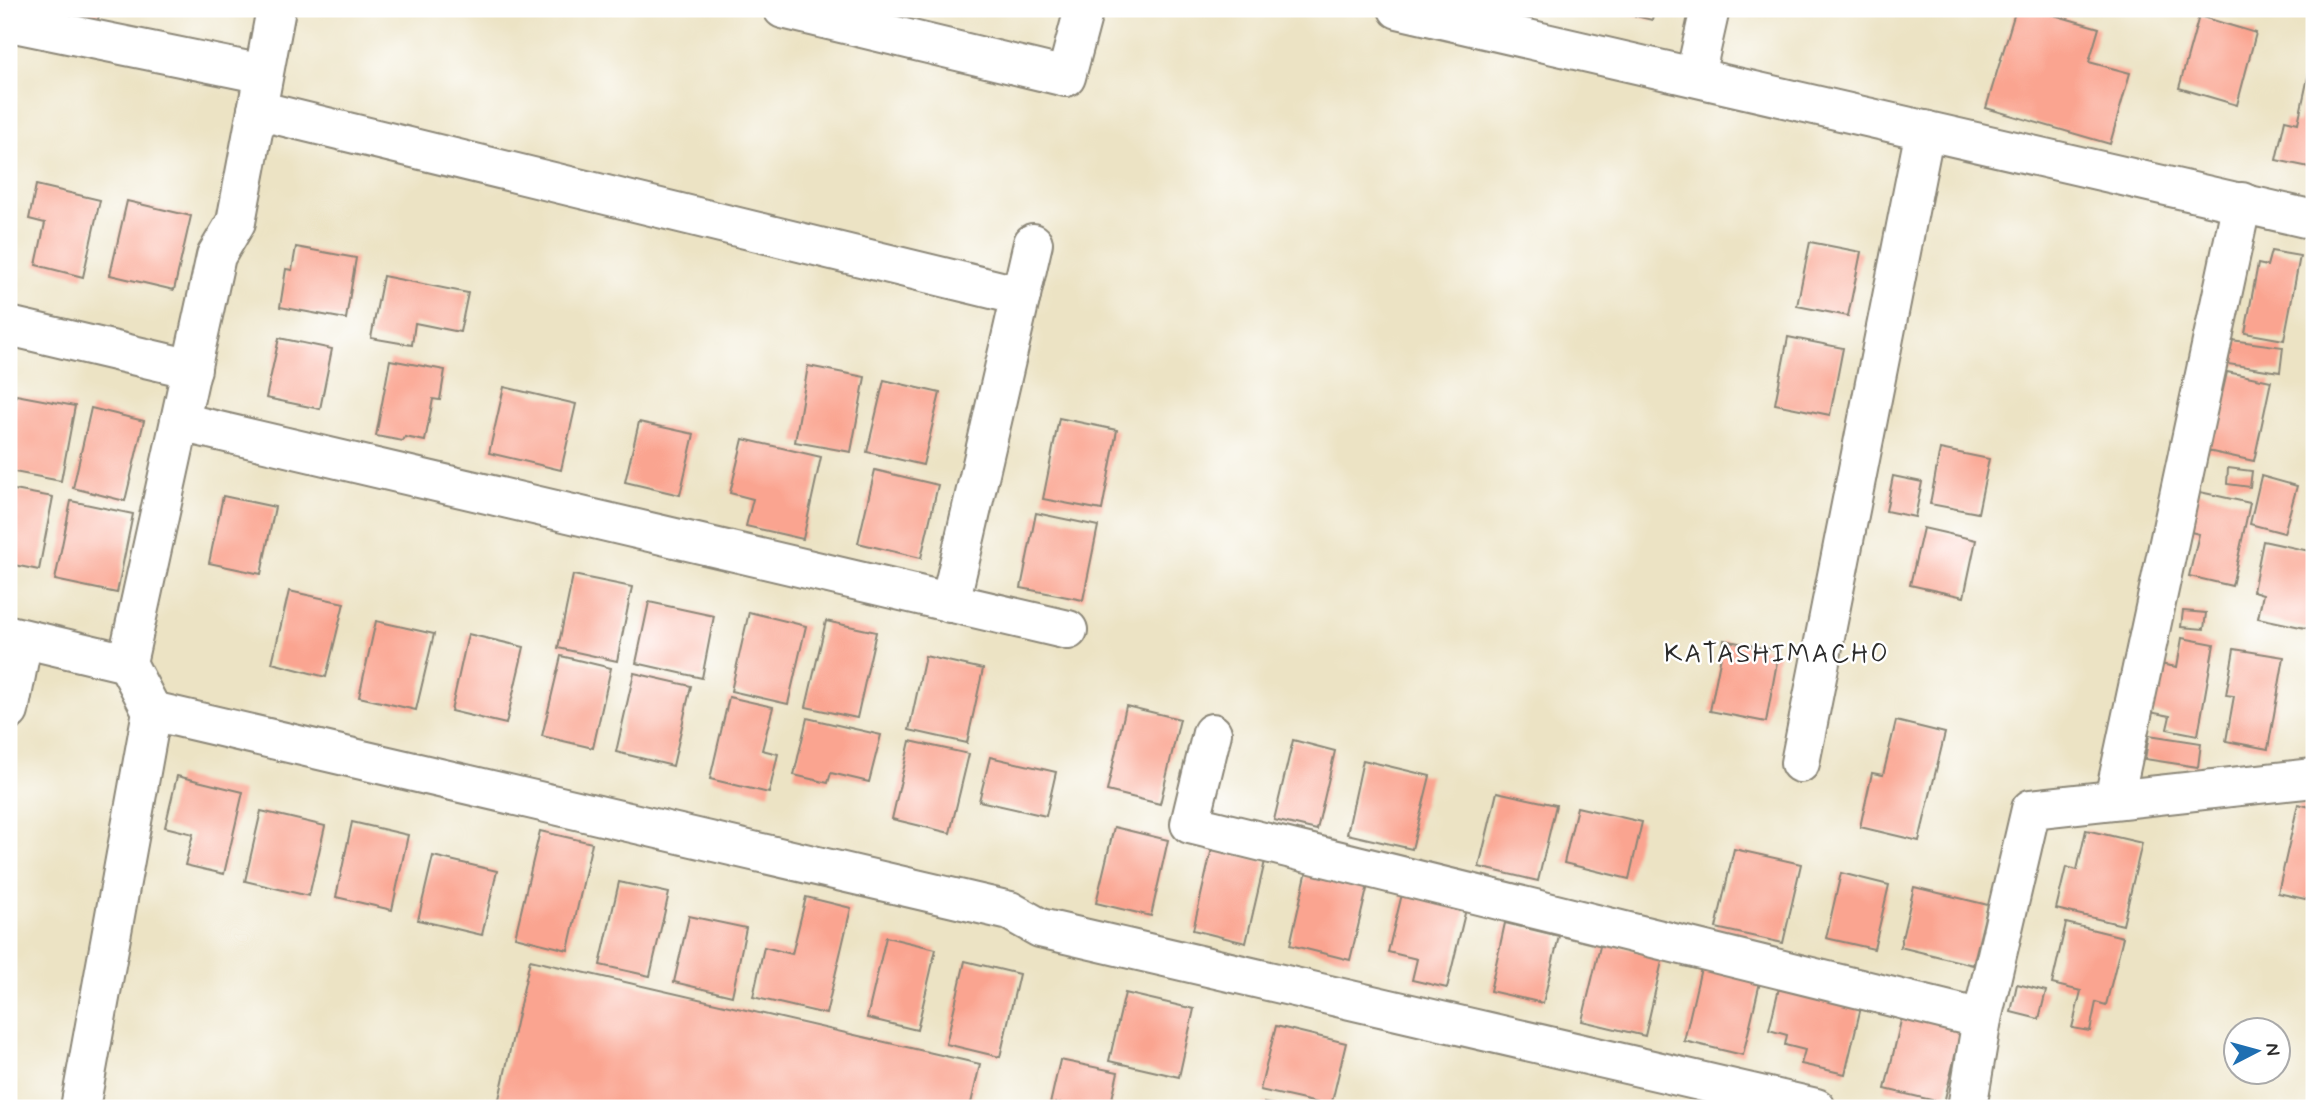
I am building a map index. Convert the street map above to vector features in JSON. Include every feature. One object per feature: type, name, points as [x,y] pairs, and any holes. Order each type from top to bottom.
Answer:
[{"type":"street","points":[[80,1108],[152,711],[127,663],[216,256],[236,222],[276,9]]},
{"type":"street","points":[[783,9],[1066,77],[1084,9]]},
{"type":"street","points":[[1398,9],[2314,220]]},
{"type":"street","points":[[1695,76],[1710,9]]},
{"type":"street","points":[[9,22],[1021,296]]},
{"type":"street","points":[[1800,762],[1926,130]]},
{"type":"street","points":[[2114,799],[2242,202]]},
{"type":"street","points":[[950,603],[1033,243]]},
{"type":"street","points":[[9,326],[192,369]]},
{"type":"street","points":[[180,422],[1068,630]]},
{"type":"street","points":[[9,711],[16,637],[127,663]]},
{"type":"street","points":[[152,711],[1010,911],[1040,928],[1816,1108]]},
{"type":"street","points":[[1212,733],[1190,824],[1982,1019]]},
{"type":"street","points":[[1967,1108],[1982,1019],[2031,809],[2314,778]]},
{"type":"building","points":[[47,9],[101,9],[94,33],[43,24]]},
{"type":"building","points":[[1608,9],[1654,9],[1652,20]]},
{"type":"building","points":[[2016,9],[2033,9],[2099,28],[2089,62],[2130,73],[2110,144],[1986,108]]},
{"type":"building","points":[[2199,16],[2256,33],[2237,105],[2179,88]]},
{"type":"building","points":[[2313,54],[2314,168],[2276,160],[2285,120],[2298,123]]},
{"type":"building","points":[[36,185],[100,200],[83,277],[36,265],[45,223],[29,219]]},
{"type":"building","points":[[127,201],[191,216],[174,290],[110,275]]},
{"type":"building","points":[[1810,242],[1861,252],[1848,316],[1797,306]]},
{"type":"building","points":[[296,247],[356,258],[346,319],[280,307],[286,269],[292,270]]},
{"type":"building","points":[[2271,251],[2300,256],[2284,340],[2245,333],[2258,264],[2267,266]]},
{"type":"building","points":[[383,276],[468,293],[460,332],[415,323],[412,345],[371,338]]},
{"type":"building","points":[[1788,337],[1843,348],[1830,415],[1775,404]]},
{"type":"building","points":[[279,338],[332,349],[320,409],[266,398]]},
{"type":"building","points":[[2231,340],[2283,347],[2280,372],[2228,364]]},
{"type":"building","points":[[390,360],[445,370],[440,400],[433,399],[425,441],[405,437],[403,441],[376,436]]},
{"type":"building","points":[[808,366],[865,377],[851,452],[795,442]]},
{"type":"building","points":[[2227,372],[2271,381],[2254,461],[2198,449],[2210,391],[2222,394]]},
{"type":"building","points":[[884,380],[940,393],[923,465],[867,452]]},
{"type":"building","points":[[504,387],[576,404],[561,470],[489,453]]},
{"type":"building","points":[[16,395],[75,406],[61,481],[9,471],[9,435]]},
{"type":"building","points":[[91,408],[144,421],[125,501],[73,488]]},
{"type":"building","points":[[1059,418],[1117,430],[1102,510],[1043,499]]},
{"type":"building","points":[[639,422],[694,434],[680,495],[625,482]]},
{"type":"building","points":[[743,439],[821,457],[803,539],[746,526],[753,499],[730,493]]},
{"type":"building","points":[[1940,449],[1989,459],[1978,513],[1930,504]]},
{"type":"building","points":[[2228,468],[2252,471],[2250,487],[2227,484]]},
{"type":"building","points":[[875,470],[938,485],[921,558],[858,543]]},
{"type":"building","points":[[1893,476],[1922,482],[1915,517],[1886,511]]},
{"type":"building","points":[[2261,476],[2297,486],[2284,533],[2250,524]]},
{"type":"building","points":[[9,489],[53,497],[39,570],[9,564]]},
{"type":"building","points":[[2191,490],[2250,503],[2232,586],[2189,576],[2199,534],[2183,530]]},
{"type":"building","points":[[223,496],[275,507],[261,574],[209,563]]},
{"type":"building","points":[[71,501],[133,514],[117,593],[55,580]]},
{"type":"building","points":[[1036,513],[1098,526],[1083,600],[1021,588]]},
{"type":"building","points":[[1923,528],[1976,540],[1964,597],[1910,585]]},
{"type":"building","points":[[2263,541],[2314,552],[2314,609],[2310,629],[2258,618],[2263,594],[2253,591]]},
{"type":"building","points":[[573,575],[632,587],[617,661],[558,648]]},
{"type":"building","points":[[289,591],[344,603],[326,677],[272,663]]},
{"type":"building","points":[[649,602],[714,616],[702,678],[636,663]]},
{"type":"building","points":[[2183,611],[2206,613],[2204,629],[2181,627]]},
{"type":"building","points":[[749,612],[806,626],[788,704],[731,691]]},
{"type":"building","points":[[376,621],[434,634],[416,710],[359,697]]},
{"type":"building","points":[[826,621],[876,632],[857,718],[806,707]]},
{"type":"building","points":[[468,634],[524,647],[506,724],[451,711]]},
{"type":"building","points":[[2182,638],[2214,644],[2198,735],[2167,729],[2170,716],[2150,712],[2159,664],[2177,667]]},
{"type":"building","points":[[1724,640],[1779,651],[1766,722],[1710,711]]},
{"type":"building","points":[[2234,649],[2284,657],[2268,749],[2226,741],[2234,696],[2226,695]]},
{"type":"building","points":[[561,656],[611,668],[593,748],[542,736]]},
{"type":"building","points":[[925,656],[983,669],[967,743],[909,730]]},
{"type":"building","points":[[634,673],[691,686],[673,766],[616,752]]},
{"type":"building","points":[[729,697],[773,707],[762,750],[778,754],[769,793],[710,779]]},
{"type":"building","points":[[1126,706],[1180,719],[1160,804],[1107,791]]},
{"type":"building","points":[[807,718],[881,735],[869,782],[831,773],[828,783],[794,775]]},
{"type":"building","points":[[1896,721],[1945,733],[1919,841],[1860,827],[1872,773],[1883,775]]},
{"type":"building","points":[[2149,735],[2201,743],[2198,767],[2145,759]]},
{"type":"building","points":[[1293,740],[1335,751],[1317,830],[1274,820]]},
{"type":"building","points":[[910,741],[969,754],[950,833],[892,819]]},
{"type":"building","points":[[990,757],[1056,772],[1046,816],[979,801]]},
{"type":"building","points":[[1363,760],[1430,776],[1412,849],[1347,834]]},
{"type":"building","points":[[177,776],[243,792],[224,874],[185,865],[193,834],[165,827]]},
{"type":"building","points":[[1497,792],[1556,805],[1538,881],[1479,867]]},
{"type":"building","points":[[2298,804],[2314,808],[2314,901],[2278,893]]},
{"type":"building","points":[[1577,807],[1642,822],[1629,879],[1564,863]]},
{"type":"building","points":[[261,811],[325,826],[309,896],[245,881]]},
{"type":"building","points":[[352,822],[408,835],[392,910],[336,897]]},
{"type":"building","points":[[1114,827],[1168,840],[1151,916],[1096,903]]},
{"type":"building","points":[[2086,830],[2142,843],[2123,925],[2056,909],[2066,867],[2077,870]]},
{"type":"building","points":[[540,831],[592,843],[568,950],[515,937]]},
{"type":"building","points":[[1212,848],[1265,861],[1246,943],[1193,930]]},
{"type":"building","points":[[1734,849],[1801,864],[1783,943],[1716,928]]},
{"type":"building","points":[[433,856],[497,871],[482,935],[418,920]]},
{"type":"building","points":[[1307,870],[1368,885],[1350,960],[1290,945]]},
{"type":"building","points":[[1841,873],[1889,885],[1874,949],[1826,938]]},
{"type":"building","points":[[619,882],[669,893],[650,976],[600,965]]},
{"type":"building","points":[[1914,887],[1988,905],[1973,965],[1900,947]]},
{"type":"building","points":[[1402,894],[1466,909],[1447,988],[1412,980],[1417,959],[1388,952]]},
{"type":"building","points":[[806,897],[851,908],[826,1014],[753,997],[764,947],[792,954]]},
{"type":"building","points":[[689,916],[746,928],[732,996],[674,982]]},
{"type":"building","points":[[1505,923],[1559,936],[1543,1003],[1490,991]]},
{"type":"building","points":[[2066,923],[2123,937],[2106,1005],[2096,1002],[2090,1031],[2072,1028],[2081,991],[2052,984]]},
{"type":"building","points":[[886,937],[936,949],[917,1030],[867,1018]]},
{"type":"building","points":[[1601,942],[1663,957],[1645,1036],[1582,1021]]},
{"type":"building","points":[[530,960],[980,1064],[970,1108],[497,1108]]},
{"type":"building","points":[[965,961],[1019,974],[1000,1057],[946,1044]]},
{"type":"building","points":[[1702,964],[1761,978],[1743,1055],[1684,1041]]},
{"type":"building","points":[[2017,984],[2046,991],[2039,1019],[2011,1012]]},
{"type":"building","points":[[1779,988],[1861,1007],[1845,1074],[1801,1064],[1805,1050],[1785,1045],[1787,1035],[1769,1030]]},
{"type":"building","points":[[1125,993],[1194,1009],[1179,1077],[1109,1061]]},
{"type":"building","points":[[1903,1012],[1962,1026],[1944,1103],[1885,1089]]},
{"type":"building","points":[[1276,1026],[1346,1043],[1331,1106],[1260,1090]]},
{"type":"building","points":[[1060,1060],[1118,1072],[1110,1108],[1059,1108],[1060,1103],[1050,1104]]},
{"type":"building","points":[[1264,1103],[1286,1107],[1263,1108]]},
{"type":"district","name":"KATASHIMACHO","points":[[1777,655]]}]
